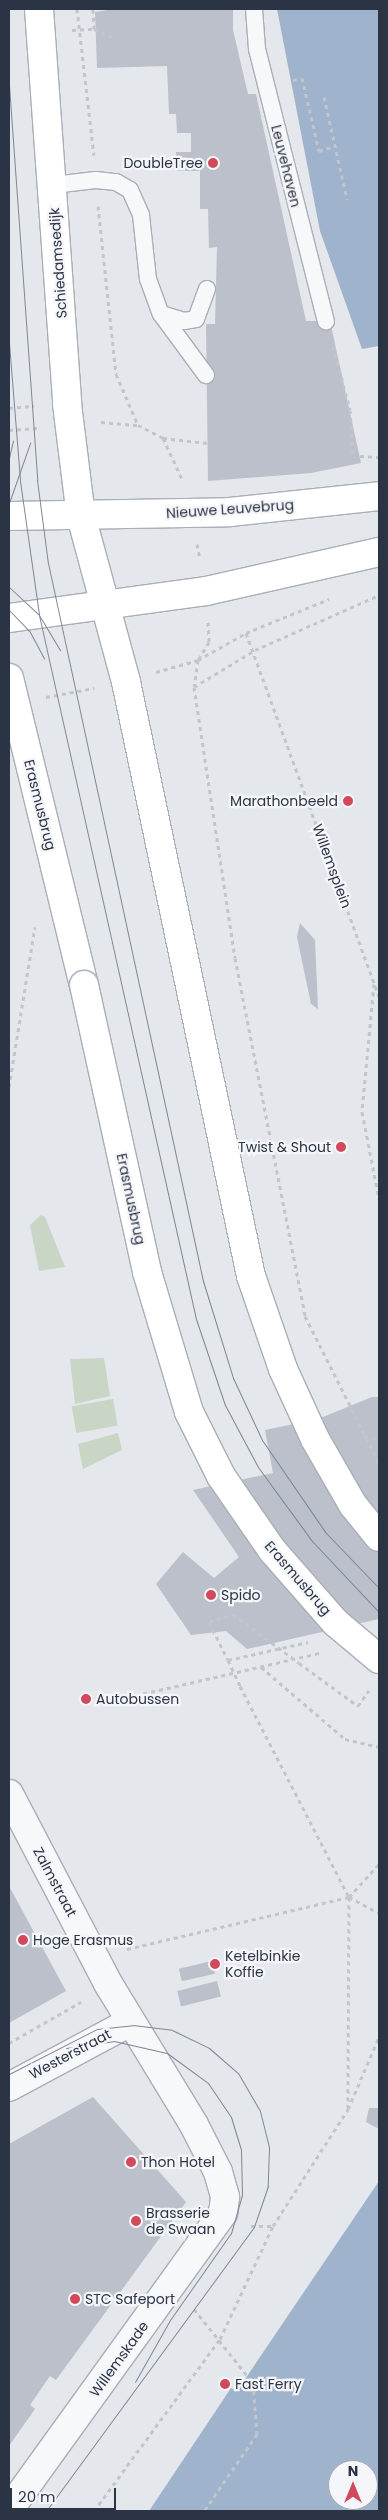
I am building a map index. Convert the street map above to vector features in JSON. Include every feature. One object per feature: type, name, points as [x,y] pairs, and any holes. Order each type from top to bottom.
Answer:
[{"type":"main road","name":"Schiedamsedijk","points":[[39,9],[53,185],[68,418],[81,516],[108,605]]},
{"type":"main road","name":"Nieuwe Leuvebrug","points":[[9,516],[190,513],[379,496]]},
{"type":"main road","points":[[9,618],[206,590],[379,552]]},
{"type":"main road","points":[[108,605],[251,1276],[282,1369],[315,1439],[353,1505],[379,1537]]},
{"type":"main road","name":"Erasmusbrug","points":[[9,678],[84,985],[146,1272],[189,1412],[221,1476],[272,1550],[330,1616],[379,1659]]},
{"type":"street","name":"Zalmstraat","points":[[9,1794],[130,2022]]},
{"type":"street","name":"Westerstraat","points":[[9,2087],[130,2022]]},
{"type":"street","name":"Willemskade","points":[[9,2510],[171,2287],[223,2212],[225,2197],[218,2172],[194,2125],[130,2022]]},
{"type":"lane","name":"Leuvehaven","points":[[254,9],[256,49],[326,321]]},
{"type":"lane","points":[[53,185],[96,180],[116,182],[136,199],[148,279],[161,314],[206,375]]},
{"type":"lane","points":[[161,314],[184,321],[196,319],[207,289]]},
{"type":"path","points":[[77,9],[116,374],[138,424],[163,438],[207,443]]},
{"type":"path","points":[[93,9],[94,28]]},
{"type":"path","points":[[79,30],[94,28],[115,39]]},
{"type":"path","points":[[266,85],[302,78],[319,151],[335,146]]},
{"type":"path","points":[[324,97],[347,199]]},
{"type":"path","points":[[137,162],[177,161]]},
{"type":"path","points":[[331,341],[350,410],[353,455]]},
{"type":"path","points":[[163,438],[180,470],[206,590],[209,642],[198,660],[194,687],[235,958],[305,1316],[363,1436],[379,1463]]},
{"type":"path","points":[[360,456],[379,457]]},
{"type":"path","points":[[194,687],[255,650],[379,595]]},
{"type":"path","points":[[198,660],[246,633],[335,597]]},
{"type":"path","name":"Willemsplein","points":[[246,633],[255,650],[379,996]]},
{"type":"path","points":[[9,1087],[36,923]]},
{"type":"path","points":[[374,982],[362,1112],[379,1199]]},
{"type":"path","points":[[363,1436],[379,1439]]},
{"type":"path","points":[[348,2109],[349,1897],[209,1622],[233,1614],[358,1706],[371,1687]]},
{"type":"path","points":[[228,1660],[313,1640]]},
{"type":"path","points":[[120,1698],[260,1666],[344,1740],[379,1747]]},
{"type":"path","points":[[96,1960],[116,1950],[145,1948],[349,1897],[379,1864]]},
{"type":"path","points":[[349,1897],[379,1913]]},
{"type":"path","points":[[9,2043],[110,1986]]},
{"type":"path","points":[[94,2511],[220,2339],[273,2226],[348,2109],[379,2037]]},
{"type":"path","points":[[171,2287],[220,2339],[246,2378],[253,2383],[256,2434],[204,2511]]},
{"type":"green space","points":[[41,1215],[45,1217],[65,1267],[39,1271],[30,1225]]},
{"type":"green space","points":[[104,1358],[110,1396],[75,1404],[70,1359]]},
{"type":"green space","points":[[113,1399],[118,1426],[76,1433],[72,1406]]},
{"type":"green space","points":[[118,1433],[122,1450],[83,1469],[78,1444]]},
{"type":"water","points":[[277,9],[379,9],[379,346],[362,349],[320,231]]},
{"type":"water","points":[[379,2181],[379,2511],[149,2511],[231,2388],[237,2391]]},
{"type":"building","points":[[114,9],[233,9],[233,30],[248,94],[256,94],[306,321],[330,321],[361,463],[311,473],[208,481],[206,324],[215,324],[217,247],[209,248],[208,209],[200,209],[200,171],[177,171],[176,152],[191,152],[191,133],[177,133],[176,114],[169,114],[167,66],[97,68],[95,12]]},
{"type":"building","points":[[300,923],[315,940],[318,1009],[311,1004],[297,937]]},
{"type":"building","points":[[372,1397],[379,1397],[379,1619],[247,1649],[226,1631],[191,1635],[156,1584],[183,1552],[214,1578],[239,1557],[193,1490],[273,1473],[265,1430],[318,1419]]},
{"type":"building","name":"Hoge Erasmus","points":[[9,1886],[66,1991],[9,2023]]},
{"type":"building","points":[[212,1961],[215,1974],[182,1981],[179,1969]]},
{"type":"building","points":[[217,1981],[221,1997],[181,2006],[177,1991]]},
{"type":"building","points":[[93,2097],[186,2202],[56,2380],[50,2376],[30,2405],[35,2409],[9,2446],[9,2144]]},
{"type":"building","points":[[369,2108],[379,2108],[379,2129],[366,2122]]},
{"type":"tram line","points":[[9,85],[37,480],[48,563],[203,1281],[233,1378],[262,1440],[326,1533],[379,1588]]},
{"type":"tram line","points":[[9,343],[20,481],[39,615],[196,1319],[225,1405],[258,1467],[312,1541],[379,1612]]},
{"type":"tram line","points":[[9,458],[13,440]]},
{"type":"tram line","points":[[9,503],[30,443]]},
{"type":"tram line","points":[[9,587],[39,615],[60,650]]},
{"type":"tram line","points":[[9,610],[30,632],[44,658]]},
{"type":"tram line","points":[[9,2074],[97,2029],[133,2025],[172,2030],[209,2048],[238,2073],[260,2111],[269,2148],[268,2186],[254,2227],[46,2511]]},
{"type":"tram line","points":[[66,2048],[114,2041],[167,2053],[208,2083],[231,2117],[241,2150],[242,2195],[231,2233],[170,2320],[135,2382]]},
{"type":"place","name":"DoubleTree","points":[[213,163]]},
{"type":"place","name":"Marathonbeeld","points":[[348,801]]},
{"type":"place","name":"Twist & Shout","points":[[341,1147]]},
{"type":"place","name":"Spido","points":[[211,1595]]},
{"type":"place","name":"Autobussen","points":[[86,1699]]},
{"type":"place","name":"Hoge Erasmus","points":[[23,1940]]},
{"type":"place","name":"Ketelbinkie Koffie","points":[[215,1964]]},
{"type":"place","name":"Thon Hotel","points":[[131,2162]]},
{"type":"place","name":"Brasserie de Swaan","points":[[136,2221]]},
{"type":"place","name":"STC Safeport","points":[[75,2299]]},
{"type":"place","name":"Fast Ferry","points":[[225,2384]]}]
